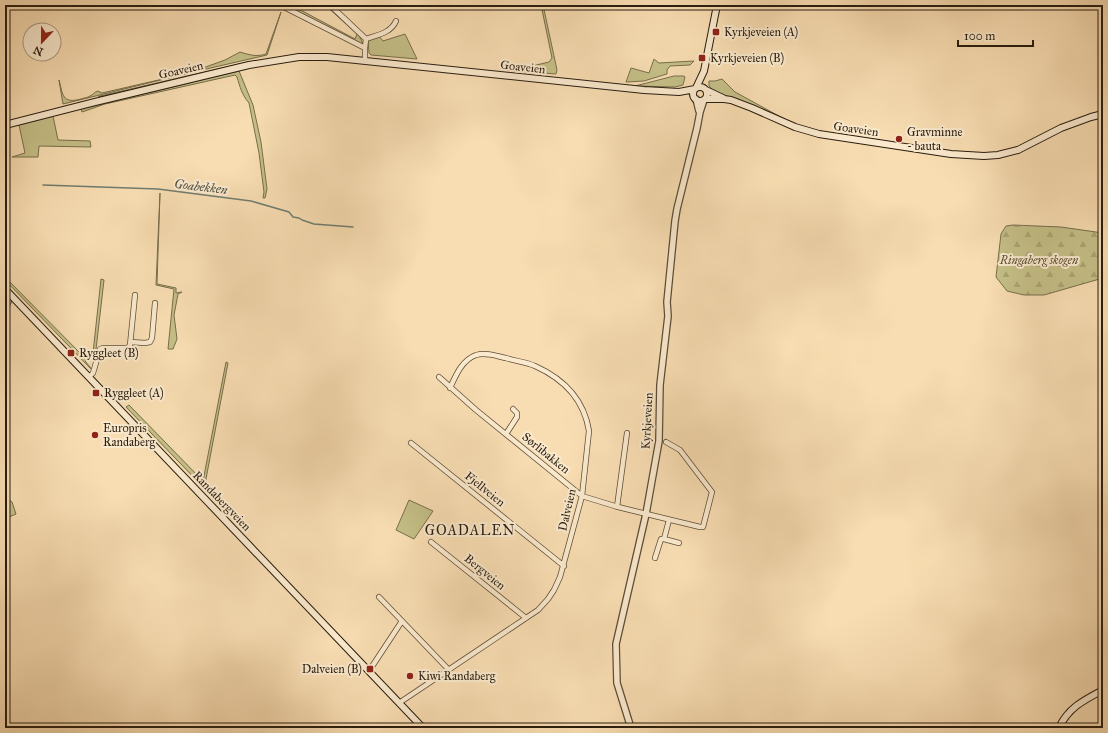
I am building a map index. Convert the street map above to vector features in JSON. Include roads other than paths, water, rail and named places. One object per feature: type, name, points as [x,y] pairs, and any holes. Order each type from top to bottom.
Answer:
[{"type":"main road","points":[[695,98],[693,93],[704,71],[717,5]]},
{"type":"main road","name":"Goaveien","points":[[5,125],[249,65],[308,56],[602,86],[679,92],[700,101],[704,99],[724,99]]},
{"type":"main road","points":[[704,71],[707,95],[704,99]]},
{"type":"main road","name":"Goaveien","points":[[679,92],[701,86],[724,99],[752,108],[795,127],[819,134],[970,156],[998,156],[1018,150],[1061,128],[1103,114]]},
{"type":"main road","name":"Randabergveien","points":[[5,289],[423,728]]},
{"type":"main road","points":[[1059,728],[1064,718],[1073,707],[1103,690]]},
{"type":"street","points":[[280,5],[365,48]]},
{"type":"street","points":[[330,5],[366,39]]},
{"type":"street","points":[[366,39],[389,30],[393,27],[396,21]]},
{"type":"street","points":[[365,61],[366,39]]},
{"type":"street","name":"Kyrkjeveien","points":[[695,98],[700,112]]},
{"type":"street","name":"Kyrkjeveien","points":[[630,728],[617,683],[616,644],[646,514],[659,441],[660,385],[668,316],[667,302],[677,209],[704,99]]},
{"type":"street","points":[[89,377],[92,373],[100,349],[128,348],[131,342],[135,295]]},
{"type":"street","points":[[131,342],[150,342],[152,338],[155,303]]},
{"type":"street","name":"Dalveien","points":[[399,703],[538,610],[548,599],[554,590],[564,566],[582,496],[589,431],[587,420],[578,399],[560,380],[534,365],[486,353],[476,355],[467,360],[460,368],[450,388]]},
{"type":"street","name":"Sørlibakken","points":[[438,377],[582,496],[617,507],[700,528],[703,527],[712,492],[680,450],[666,442]]},
{"type":"street","name":"Sørlibakken","points":[[506,434],[517,417],[517,413],[513,409]]},
{"type":"street","points":[[617,507],[627,433]]},
{"type":"street","name":"Fjellveien","points":[[411,443],[564,566]]},
{"type":"street","points":[[664,539],[669,520]]},
{"type":"street","points":[[656,558],[660,539],[679,543]]},
{"type":"street","name":"Bergveien","points":[[431,542],[526,618]]},
{"type":"street","points":[[379,597],[448,670]]},
{"type":"street","points":[[373,665],[402,621]]},
{"type":"waterway","name":"Goabekken","points":[[43,185],[158,189],[251,201],[289,212],[293,217],[314,224],[353,227]]},
{"type":"waterway","points":[[5,314],[12,301]]},
{"type":"place","name":"Kyrkjeveien (A)","points":[[716,32]]},
{"type":"place","name":"Kyrkjeveien (B)","points":[[702,58]]},
{"type":"place","name":"Gravminne - bauta","points":[[899,139]]},
{"type":"place","name":"Ryggleet (B)","points":[[71,353]]},
{"type":"place","name":"Ryggleet (A)","points":[[96,393]]},
{"type":"place","name":"Europris Randaberg","points":[[95,435]]},
{"type":"place","name":"Dalveien (B)","points":[[370,669]]},
{"type":"place","name":"Kiwi Randaberg","points":[[410,676]]},
{"type":"district","name":"GOADALEN","points":[[470,530]]},
{"type":"park label","name":"Ringaberg skogen","points":[[1039,260]]}]
